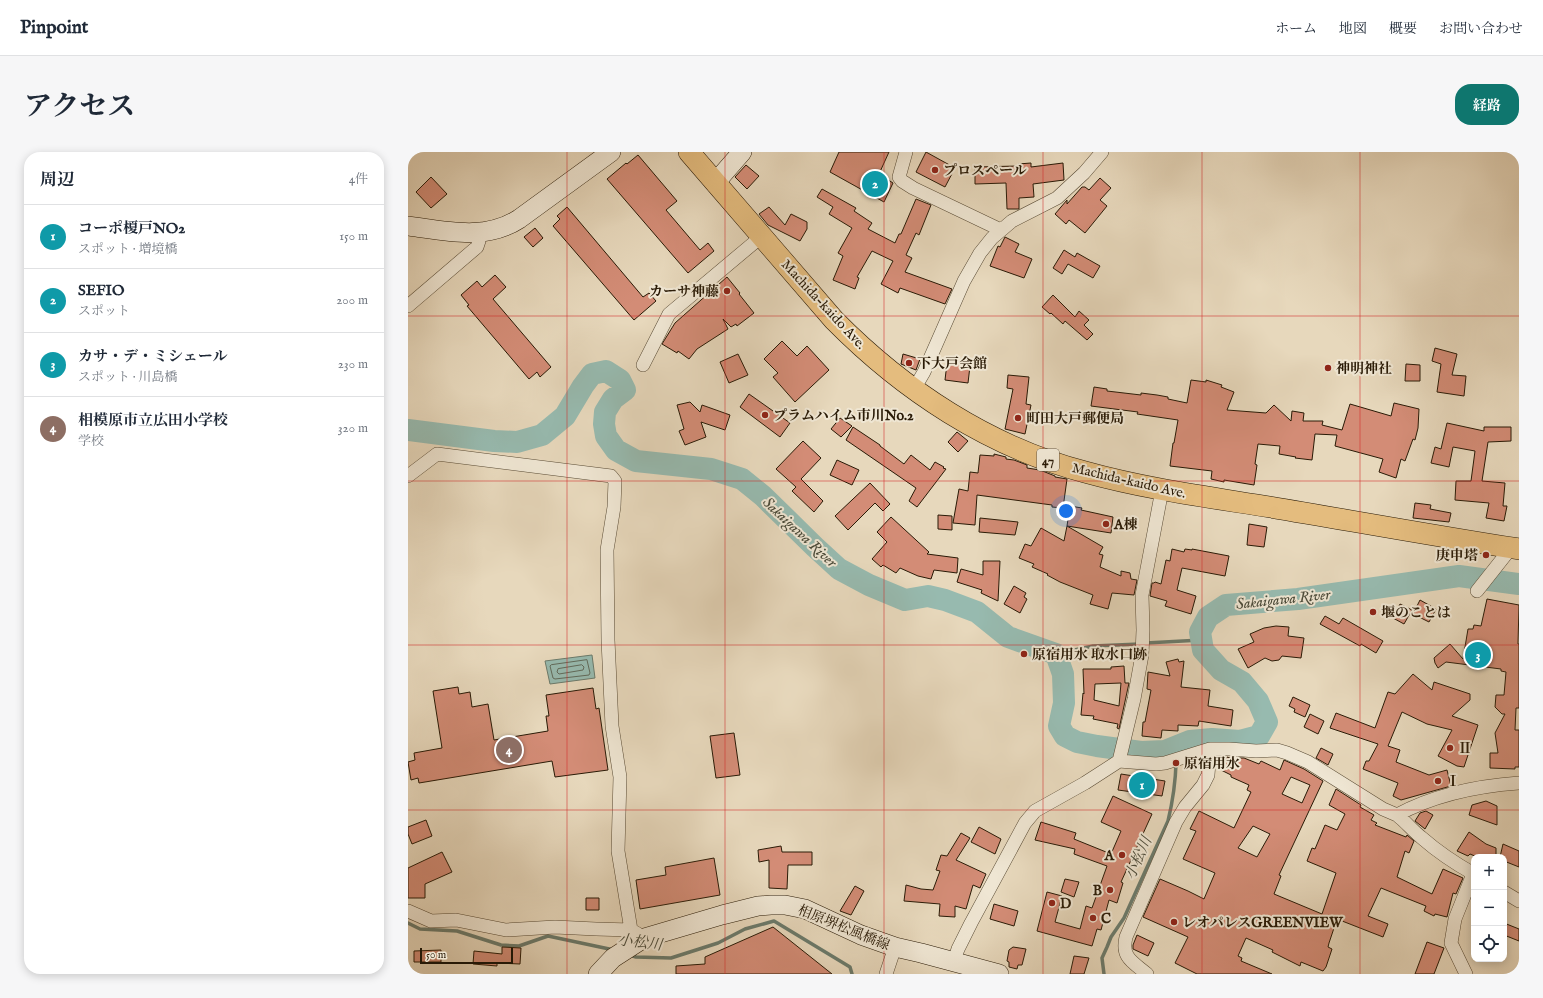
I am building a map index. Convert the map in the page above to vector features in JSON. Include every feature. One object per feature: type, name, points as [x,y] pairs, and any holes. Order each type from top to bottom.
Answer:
[{"type":"main road","name":"Machida-kaido Ave.","points":[[689,152],[834,320],[880,363],[914,389],[986,434],[1025,451],[1084,472],[1162,490],[1515,548]]},
{"type":"street","points":[[408,226],[459,233],[478,233],[496,230],[510,225],[610,152]]},
{"type":"street","points":[[715,182],[742,152]]},
{"type":"street","points":[[906,152],[899,176],[902,181],[1001,230]]},
{"type":"street","points":[[914,389],[924,372],[970,270],[980,253],[1001,230],[1012,221],[1057,198],[1084,173],[1102,152]]},
{"type":"street","points":[[408,306],[477,247],[479,241],[478,233]]},
{"type":"street","points":[[643,365],[669,314],[762,236]]},
{"type":"street","points":[[408,476],[437,454],[611,476],[615,481],[614,507],[607,550],[608,644],[612,726],[620,777],[618,851],[638,936],[613,958],[598,974]]},
{"type":"street","points":[[954,962],[958,949],[971,923],[1025,823],[1035,811],[1085,783],[1121,754],[1142,655],[1142,595],[1162,490]]},
{"type":"street","points":[[1477,592],[1515,548]]},
{"type":"street","points":[[1121,754],[1147,765],[1165,763],[1210,749],[1256,751],[1277,750],[1287,752],[1308,762],[1383,809],[1396,815],[1405,821],[1422,839],[1471,872]]},
{"type":"street","points":[[1147,974],[1126,954],[1124,948],[1126,937],[1176,822],[1185,807],[1203,785],[1208,775],[1210,749]]},
{"type":"street","points":[[1396,815],[1422,802],[1451,794],[1497,785],[1519,783]]},
{"type":"street","points":[[1466,974],[1451,943],[1455,919],[1471,881]]},
{"type":"street","points":[[1507,894],[1519,900]]},
{"type":"street","name":"相原堺松風橋線","points":[[408,911],[431,922],[456,920],[506,930],[555,928],[638,936],[758,906],[785,905],[805,910],[861,935],[895,947],[999,974]]},
{"type":"street","points":[[886,974],[895,947]]},
{"type":"water","points":[[592,655],[595,678],[550,684],[545,661]]},
{"type":"building","points":[[839,152],[889,152],[879,174],[893,183],[884,202],[830,172]]},
{"type":"building","name":"プロスペール","points":[[926,152],[955,168],[945,187],[916,172]]},
{"type":"building","points":[[638,155],[677,201],[666,210],[700,250],[708,243],[714,251],[688,273],[607,179]]},
{"type":"building","points":[[1031,163],[1031,167],[1063,163],[1064,180],[1033,184],[1034,197],[1019,198],[1019,209],[1007,209],[1006,183],[975,184],[975,167],[1018,166],[1018,164]]},
{"type":"building","points":[[746,165],[759,176],[747,189],[735,177]]},
{"type":"building","points":[[431,177],[447,194],[431,208],[416,192]]},
{"type":"building","points":[[1100,178],[1111,188],[1100,200],[1107,206],[1085,233],[1069,220],[1066,224],[1055,214],[1067,200],[1067,204],[1082,187],[1089,190]]},
{"type":"building","points":[[822,189],[856,208],[854,211],[872,223],[868,229],[895,243],[899,234],[901,234],[916,199],[931,205],[919,235],[916,233],[906,255],[912,258],[905,272],[952,289],[945,304],[900,288],[898,293],[881,284],[893,261],[872,251],[857,277],[859,278],[855,289],[833,280],[843,256],[838,253],[852,228],[829,214],[833,207],[817,197]]},
{"type":"building","points":[[567,207],[643,297],[649,293],[656,301],[634,320],[553,226],[560,219],[557,216]]},
{"type":"building","points":[[769,207],[785,225],[791,214],[807,222],[807,229],[800,241],[768,225],[759,214]]},
{"type":"building","points":[[535,228],[543,238],[533,247],[524,237]]},
{"type":"building","points":[[1005,237],[1019,244],[1015,252],[1032,259],[1024,278],[990,266],[998,246],[1000,247]]},
{"type":"building","points":[[1064,250],[1075,257],[1077,253],[1100,266],[1093,278],[1068,264],[1062,274],[1053,268]]},
{"type":"building","points":[[495,275],[506,287],[493,299],[551,367],[540,377],[537,372],[529,379],[467,306],[469,305],[461,295],[477,281],[482,287]]},
{"type":"building","points":[[727,277],[754,313],[737,326],[736,324],[731,327],[723,319],[728,329],[697,349],[689,359],[678,351],[677,353],[662,344],[675,323]]},
{"type":"building","points":[[1053,295],[1075,317],[1079,311],[1089,320],[1084,325],[1093,334],[1087,340],[1065,321],[1063,324],[1042,307]]},
{"type":"building","points":[[782,341],[797,356],[807,346],[829,370],[795,402],[773,377],[778,373],[764,359]]},
{"type":"building","points":[[1435,348],[1457,354],[1452,375],[1466,376],[1464,396],[1437,392],[1441,364],[1432,361]]},
{"type":"building","points":[[738,354],[748,375],[729,383],[720,362]]},
{"type":"building","points":[[903,354],[920,359],[916,370],[901,364]]},
{"type":"building","points":[[947,363],[970,366],[968,383],[945,380]]},
{"type":"building","points":[[1406,364],[1420,365],[1420,381],[1405,381]]},
{"type":"building","points":[[1008,375],[1029,377],[1026,404],[1031,405],[1025,434],[1005,429],[1013,389],[1007,388]]},
{"type":"building","points":[[1191,380],[1206,382],[1206,380],[1222,385],[1221,387],[1234,392],[1227,410],[1266,413],[1274,405],[1291,421],[1292,411],[1304,413],[1303,421],[1323,421],[1322,425],[1342,430],[1350,404],[1391,416],[1394,403],[1419,409],[1418,428],[1415,440],[1413,439],[1405,461],[1401,459],[1396,478],[1379,472],[1383,459],[1335,446],[1337,435],[1315,434],[1312,460],[1279,454],[1280,446],[1258,444],[1254,485],[1211,479],[1212,471],[1170,466],[1178,420],[1137,414],[1138,412],[1091,406],[1094,387],[1107,389],[1107,391],[1141,395],[1141,393],[1157,395],[1187,403]]},
{"type":"building","name":"プラムハイム市川No.2","points":[[749,394],[790,423],[780,437],[740,407]]},
{"type":"building","points":[[690,402],[700,412],[702,405],[730,415],[725,430],[701,422],[706,437],[685,445],[679,431],[684,429],[677,405]]},
{"type":"building","points":[[840,418],[852,426],[841,437],[831,429]]},
{"type":"building","points":[[1447,423],[1484,431],[1484,427],[1511,427],[1511,441],[1488,442],[1482,481],[1505,483],[1503,506],[1507,506],[1504,521],[1486,518],[1489,503],[1455,500],[1456,481],[1471,481],[1475,451],[1453,447],[1449,467],[1431,463],[1435,447],[1441,449]]},
{"type":"building","points":[[853,427],[880,445],[904,464],[911,455],[930,470],[935,462],[946,469],[917,507],[909,501],[916,488],[846,440]]},
{"type":"building","points":[[957,432],[968,441],[958,452],[948,442]]},
{"type":"building","points":[[803,441],[821,458],[801,479],[823,501],[814,512],[792,491],[796,487],[776,469]]},
{"type":"building","points":[[994,454],[1027,465],[1027,468],[1040,470],[1055,477],[1067,479],[1063,508],[1052,507],[1052,505],[977,495],[975,525],[953,523],[959,489],[968,491],[970,472],[978,473],[980,455],[994,456]]},
{"type":"building","points":[[837,460],[859,470],[852,485],[830,475]]},
{"type":"building","points":[[870,483],[890,504],[883,511],[875,503],[848,530],[835,516]]},
{"type":"building","points":[[1415,503],[1431,505],[1430,509],[1451,513],[1449,522],[1413,518]]},
{"type":"building","points":[[1070,506],[1113,517],[1111,533],[1067,526]]},
{"type":"building","points":[[938,515],[952,516],[952,530],[938,529]]},
{"type":"building","points":[[891,517],[929,552],[927,554],[958,558],[957,573],[934,570],[931,579],[918,576],[900,568],[896,573],[883,565],[881,567],[872,559],[887,542],[877,532]]},
{"type":"building","points":[[980,518],[1018,522],[1015,535],[979,532]]},
{"type":"building","points":[[1249,524],[1267,527],[1264,547],[1247,545]]},
{"type":"building","points":[[1067,526],[1103,547],[1099,554],[1103,555],[1100,567],[1121,576],[1121,571],[1130,573],[1131,579],[1137,580],[1134,595],[1112,593],[1108,609],[1090,604],[1093,595],[1060,582],[1047,575],[1048,574],[1032,567],[1034,564],[1019,558],[1025,544],[1031,546],[1041,528],[1064,541]]},
{"type":"building","points":[[1172,549],[1184,552],[1185,549],[1192,549],[1229,556],[1225,576],[1182,568],[1177,590],[1196,596],[1191,614],[1165,606],[1167,601],[1150,596],[1152,583],[1155,582],[1161,584],[1166,560],[1170,561]]},
{"type":"building","points":[[983,561],[1000,561],[998,601],[981,593],[982,590],[957,582],[961,569],[983,575]]},
{"type":"building","points":[[1014,586],[1026,593],[1024,597],[1027,599],[1020,613],[1004,604]]},
{"type":"building","points":[[1487,599],[1519,605],[1519,708],[1516,708],[1515,730],[1519,730],[1519,767],[1515,767],[1515,769],[1490,768],[1490,753],[1498,753],[1495,733],[1505,714],[1502,714],[1495,707],[1496,695],[1504,695],[1506,672],[1501,671],[1501,669],[1446,662],[1438,668],[1434,658],[1450,644],[1463,659],[1468,629],[1473,629],[1474,625],[1481,626]]},
{"type":"building","points":[[1420,600],[1436,609],[1429,622],[1413,614]]},
{"type":"building","points":[[1400,604],[1412,610],[1404,624],[1393,618]]},
{"type":"building","points":[[1325,616],[1339,624],[1343,618],[1383,641],[1376,653],[1320,624]]},
{"type":"building","points":[[1276,626],[1289,627],[1288,636],[1304,638],[1301,658],[1282,656],[1279,660],[1272,661],[1265,658],[1248,668],[1238,649],[1254,642],[1250,634],[1264,628]]},
{"type":"building","points":[[1178,659],[1179,662],[1184,661],[1181,687],[1210,690],[1208,706],[1233,710],[1231,726],[1199,721],[1198,726],[1178,725],[1178,731],[1162,730],[1161,738],[1142,736],[1143,722],[1145,722],[1151,690],[1147,689],[1148,672],[1170,676],[1166,662]]},
{"type":"building","points":[[1124,666],[1125,683],[1129,683],[1119,729],[1117,728],[1118,724],[1093,719],[1094,716],[1081,715],[1083,693],[1084,694],[1083,669],[1111,669],[1111,667]],"holes":[[[1121,683],[1119,706],[1094,700],[1095,684]]]},
{"type":"building","points":[[1413,674],[1432,690],[1434,682],[1470,694],[1470,700],[1452,716],[1478,725],[1464,767],[1457,766],[1438,756],[1452,730],[1427,724],[1402,712],[1388,746],[1400,750],[1396,762],[1429,775],[1447,770],[1451,786],[1401,800],[1393,796],[1398,783],[1363,769],[1366,761],[1369,761],[1378,744],[1330,728],[1336,713],[1375,728],[1388,692],[1395,694]]},
{"type":"building","points":[[458,687],[459,694],[470,692],[472,707],[488,704],[494,740],[548,731],[546,716],[549,716],[546,695],[593,688],[596,709],[599,708],[608,770],[555,777],[552,761],[419,783],[418,778],[411,780],[408,762],[415,760],[414,753],[442,748],[433,691]]},
{"type":"building","points":[[1293,697],[1310,705],[1305,717],[1294,712],[1295,709],[1289,706]]},
{"type":"building","points":[[1310,714],[1324,721],[1318,734],[1304,727]]},
{"type":"building","points":[[734,733],[740,775],[716,778],[710,736]]},
{"type":"building","points":[[1321,748],[1333,754],[1328,765],[1316,758]]},
{"type":"building","points":[[1227,757],[1238,760],[1239,758],[1244,758],[1259,764],[1261,761],[1280,770],[1284,760],[1304,769],[1323,781],[1279,875],[1281,876],[1274,894],[1322,914],[1336,873],[1307,861],[1312,848],[1315,849],[1325,825],[1337,830],[1345,814],[1329,805],[1336,789],[1361,805],[1360,807],[1374,815],[1371,820],[1377,823],[1375,825],[1406,837],[1407,835],[1414,841],[1409,853],[1405,851],[1397,877],[1432,894],[1443,869],[1463,878],[1456,894],[1453,893],[1447,917],[1435,914],[1434,916],[1424,911],[1426,906],[1381,888],[1368,916],[1388,924],[1383,937],[1337,919],[1328,947],[1332,949],[1326,967],[1323,971],[1301,962],[1300,966],[1272,952],[1273,950],[1246,938],[1238,956],[1242,958],[1241,961],[1272,974],[1197,974],[1175,963],[1188,937],[1143,917],[1160,879],[1204,899],[1215,873],[1183,859],[1196,831],[1190,829],[1199,811],[1234,828],[1251,792],[1247,790],[1249,785],[1231,777],[1231,775],[1221,770]],"holes":[[[1291,777],[1310,785],[1302,803],[1282,794]],[[1253,826],[1270,834],[1257,857],[1238,848]]]},
{"type":"building","points":[[1121,774],[1165,781],[1162,796],[1118,790]]},
{"type":"building","points":[[1113,796],[1152,814],[1121,882],[1123,883],[1117,903],[1109,900],[1101,930],[1097,929],[1092,946],[1037,931],[1047,892],[1062,896],[1055,922],[1080,929],[1086,906],[1092,908],[1107,866],[1074,854],[1075,849],[1035,840],[1041,822],[1076,833],[1074,839],[1111,854],[1121,831],[1101,822]]},
{"type":"building","points":[[1486,801],[1497,806],[1497,825],[1469,815],[1472,805]]},
{"type":"building","points":[[1426,811],[1433,815],[1425,829],[1415,821],[1420,813]]},
{"type":"building","points":[[426,820],[432,836],[412,844],[408,834],[408,827]]},
{"type":"building","points":[[979,827],[1001,839],[995,854],[971,842]]},
{"type":"building","points":[[1469,832],[1486,844],[1496,848],[1496,854],[1470,854],[1468,856],[1457,851]]},
{"type":"building","points":[[961,833],[970,838],[956,860],[986,874],[980,888],[973,885],[966,909],[955,906],[955,917],[939,916],[940,904],[904,901],[906,885],[921,889],[933,890],[940,871],[936,870],[941,855],[947,856]]},
{"type":"building","points":[[1503,844],[1519,851],[1519,867],[1507,862],[1507,854],[1501,854]]},
{"type":"building","points":[[781,846],[782,852],[812,852],[812,865],[788,865],[787,889],[769,888],[769,860],[759,862],[758,850]]},
{"type":"building","points":[[442,852],[452,872],[425,884],[425,898],[408,898],[408,868]]},
{"type":"building","points":[[714,858],[720,895],[640,909],[636,880],[666,875],[665,867]]},
{"type":"building","points":[[1065,879],[1079,882],[1074,897],[1061,892]]},
{"type":"building","points":[[855,886],[864,891],[851,915],[840,911]]},
{"type":"building","points":[[586,898],[599,898],[599,910],[586,910]]},
{"type":"building","points":[[994,904],[1018,911],[1014,926],[990,919]]},
{"type":"building","points":[[1507,924],[1519,929],[1519,941],[1507,936]]},
{"type":"building","points":[[773,927],[832,974],[676,974],[676,966],[705,964],[705,957]]},
{"type":"building","points":[[1137,935],[1154,943],[1148,956],[1133,949]]},
{"type":"building","points":[[1427,942],[1444,948],[1434,974],[1415,974]]},
{"type":"building","points":[[502,947],[521,948],[520,964],[497,963],[497,966],[473,964],[474,951],[502,954]]},
{"type":"building","points":[[1013,947],[1026,949],[1022,965],[1018,965],[1017,969],[1009,967],[1009,962],[1007,961],[1009,950]]},
{"type":"building","points":[[441,950],[441,962],[414,962],[414,951]]},
{"type":"building","points":[[1074,956],[1089,958],[1084,974],[1070,974]]},
{"type":"waterway","name":"Sakaigawa River","points":[[408,430],[494,441],[517,442],[542,435],[565,416],[592,374],[606,371],[620,380],[625,390],[613,399],[605,412],[604,424],[606,436],[616,450],[636,461],[711,469],[742,479],[763,496],[839,569],[869,585],[905,600],[928,596],[945,600],[977,612],[1008,637],[1056,654],[1063,674],[1064,703],[1059,726],[1065,736],[1077,742],[1097,746],[1141,752],[1165,751],[1190,741],[1212,739],[1240,741],[1259,736],[1267,722],[1258,701],[1242,682],[1221,670],[1203,650],[1200,632],[1208,617],[1226,605],[1298,599],[1459,576],[1519,584]]},
{"type":"waterway","points":[[1146,643],[1201,640]]},
{"type":"waterway","points":[[1056,654],[1093,646],[1140,644]]},
{"type":"waterway","name":"小松川","points":[[1104,974],[1102,958],[1111,937],[1124,918],[1168,821],[1175,784],[1176,746]]},
{"type":"waterway","name":"小松川","points":[[629,955],[636,957],[671,958],[718,943],[745,929],[774,921],[850,967],[852,974]]},
{"type":"waterway","name":"小松川","points":[[408,923],[420,929],[457,931],[501,945],[519,946],[548,936],[614,950]]},
{"type":"place","name":"プロスペール","points":[[935,170]]},
{"type":"place","name":"SEFIO","points":[[875,184]]},
{"type":"place","name":"カーサ神藤","points":[[727,291]]},
{"type":"place","name":"下大戸会館","points":[[909,363]]},
{"type":"place","name":"神明神社","points":[[1328,368]]},
{"type":"place","name":"プラムハイム市川No.2","points":[[765,415]]},
{"type":"place","name":"町田大戸郵便局","points":[[1018,418]]},
{"type":"place","name":"A棟","points":[[1106,524]]},
{"type":"place","name":"庚申塔","points":[[1486,555]]},
{"type":"place","name":"堰のことは","points":[[1373,612]]},
{"type":"place","name":"原宿用水 取水口跡","points":[[1024,654]]},
{"type":"place","name":"カサ・デ・ミシェール","points":[[1478,655]]},
{"type":"place","name":"Ⅱ","points":[[1450,748]]},
{"type":"place","name":"相模原市立広田小学校","points":[[509,750]]},
{"type":"place","name":"原宿用水","points":[[1176,763]]},
{"type":"place","name":"Ⅰ","points":[[1438,781]]},
{"type":"place","name":"コーポ榎戸NO2","points":[[1142,785]]},
{"type":"place","name":"A","points":[[1122,855]]},
{"type":"place","name":"B","points":[[1110,890]]},
{"type":"place","name":"D","points":[[1052,903]]},
{"type":"place","name":"C","points":[[1093,918]]},
{"type":"place","name":"レオパレスGREENVIEW","points":[[1174,922]]}]
